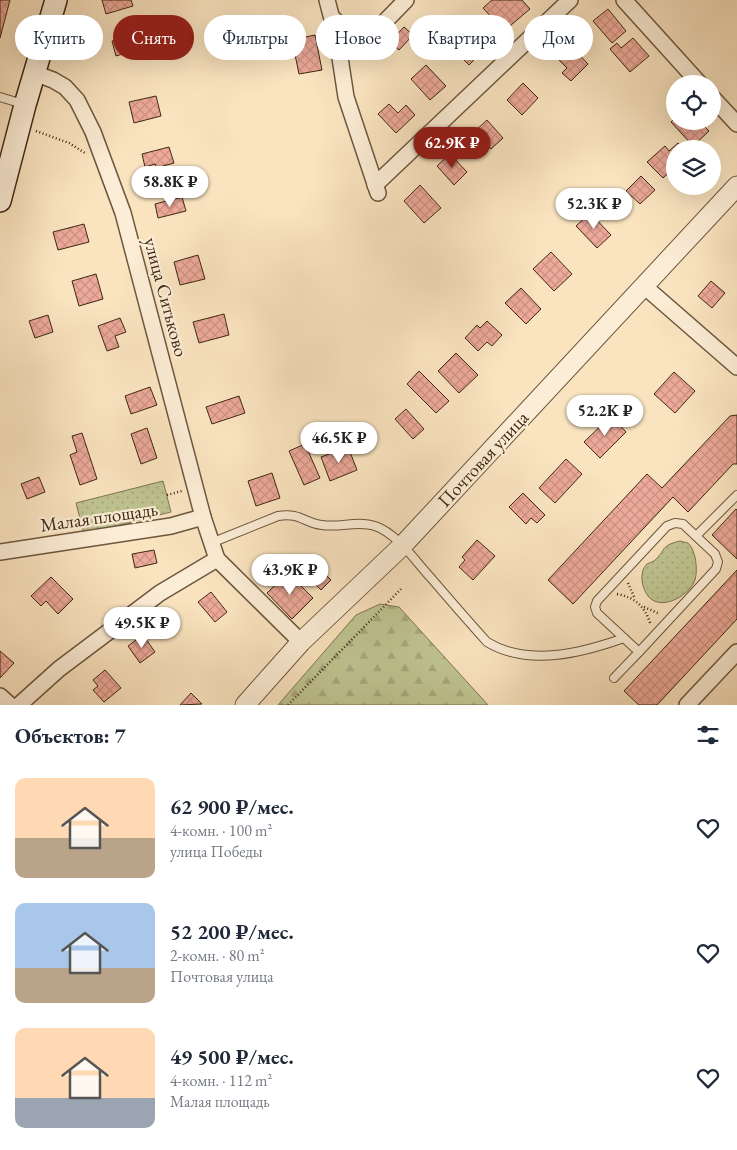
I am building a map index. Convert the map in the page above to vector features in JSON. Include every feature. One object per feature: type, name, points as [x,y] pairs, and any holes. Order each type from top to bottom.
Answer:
[{"type":"main road","points":[[0,201],[9,149],[25,105],[56,0]]},
{"type":"street","points":[[327,0],[332,15]]},
{"type":"street","points":[[391,15],[406,0]]},
{"type":"street","points":[[340,60],[346,97],[377,189],[570,0]]},
{"type":"street","points":[[624,0],[692,75]]},
{"type":"street","name":"улица Ситьково","points":[[34,73],[65,87],[78,100],[96,140],[123,213],[203,517],[217,559]]},
{"type":"street","points":[[721,107],[737,124]]},
{"type":"street","name":"Почтовая улица","points":[[246,705],[301,642],[402,546],[737,186]]},
{"type":"street","points":[[644,286],[737,367]]},
{"type":"street","name":"Малая площадь","points":[[0,552],[171,526],[203,517]]},
{"type":"street","points":[[19,705],[58,669],[160,593],[217,559],[301,642]]},
{"type":"street","points":[[687,705],[737,652]]},
{"type":"street","points":[[0,696],[10,705]]},
{"type":"lane","points":[[0,97],[25,105]]},
{"type":"lane","points":[[696,536],[737,495]]},
{"type":"lane","points":[[211,543],[278,516],[289,514],[320,525],[360,523],[373,525],[386,530],[486,642],[498,649],[519,654],[560,654],[589,650],[624,638]]},
{"type":"lane","points":[[614,678],[639,652],[716,569],[718,562],[715,554],[683,524],[675,523],[667,526],[594,607],[639,652]]},
{"type":"path","points":[[36,131],[70,143],[87,154]]},
{"type":"path","points":[[629,566],[628,583],[634,598],[648,617],[651,632],[650,640]]},
{"type":"path","points":[[288,705],[401,589]]},
{"type":"path","points":[[601,597],[617,594],[633,599],[653,612],[675,613]]},
{"type":"green space","points":[[163,481],[171,512],[84,534],[76,503]]},
{"type":"green space","points":[[680,541],[688,543],[695,555],[695,580],[683,595],[670,602],[657,602],[648,596],[643,587],[642,577],[644,568],[647,564],[654,561],[666,547]]},
{"type":"green space","points":[[380,604],[399,607],[488,705],[278,705],[356,615]]},
{"type":"building","points":[[0,0],[10,0],[0,38]]},
{"type":"building","points":[[102,0],[131,0],[133,6],[106,14]]},
{"type":"building","points":[[492,0],[522,0],[530,9],[514,23],[514,15],[489,15],[483,8]]},
{"type":"building","points":[[608,9],[626,31],[612,43],[593,21]]},
{"type":"building","points":[[404,27],[409,31],[409,39],[399,50],[399,32]]},
{"type":"building","points":[[315,35],[316,60],[320,60],[322,70],[299,74],[296,60],[306,60],[306,37]]},
{"type":"building","points":[[633,38],[649,56],[630,72],[610,49],[617,43],[621,48]]},
{"type":"building","points":[[464,60],[474,60],[469,65]]},
{"type":"building","points":[[559,60],[584,60],[588,64],[571,81],[562,73],[567,68]]},
{"type":"building","points":[[426,65],[446,86],[430,100],[411,79]]},
{"type":"building","points":[[523,83],[538,98],[522,115],[507,100]]},
{"type":"building","points":[[156,96],[161,116],[134,123],[129,102]]},
{"type":"building","points":[[389,104],[398,113],[406,105],[415,115],[396,133],[378,114]]},
{"type":"building","points":[[487,120],[503,138],[491,149],[475,131]]},
{"type":"building","points":[[678,130],[709,131],[699,140],[688,140]]},
{"type":"building","points":[[665,146],[666,175],[663,178],[647,162]]},
{"type":"building","points":[[169,147],[174,163],[156,168],[155,164],[145,167],[142,154]]},
{"type":"building","points":[[450,154],[467,172],[454,185],[437,166]]},
{"type":"building","points":[[641,176],[655,190],[640,204],[626,191]]},
{"type":"building","points":[[420,185],[441,208],[424,223],[404,201]]},
{"type":"building","points":[[182,197],[186,211],[158,218],[155,204]]},
{"type":"building","points":[[590,213],[611,235],[597,248],[576,226]]},
{"type":"building","points":[[84,224],[89,242],[58,250],[53,232]]},
{"type":"building","points":[[551,252],[572,274],[554,291],[533,269]]},
{"type":"building","points":[[198,255],[205,279],[180,285],[174,262]]},
{"type":"building","points":[[96,274],[103,299],[79,306],[72,281]]},
{"type":"building","points":[[711,281],[725,293],[712,308],[698,296]]},
{"type":"building","points":[[521,288],[541,309],[526,324],[505,303]]},
{"type":"building","points":[[224,314],[229,335],[199,343],[193,322]]},
{"type":"building","points":[[48,315],[53,332],[35,338],[29,321]]},
{"type":"building","points":[[120,318],[126,332],[115,336],[119,347],[107,351],[98,326]]},
{"type":"building","points":[[487,321],[502,335],[492,346],[487,342],[478,351],[465,338],[477,325],[480,328]]},
{"type":"building","points":[[456,353],[478,375],[459,393],[438,371]]},
{"type":"building","points":[[419,371],[449,401],[436,413],[407,384]]},
{"type":"building","points":[[674,372],[695,391],[675,413],[654,394]]},
{"type":"building","points":[[150,387],[157,405],[131,414],[125,396]]},
{"type":"building","points":[[239,396],[245,413],[212,424],[206,407]]},
{"type":"building","points":[[406,409],[424,429],[413,439],[395,419]]},
{"type":"building","points":[[737,415],[737,464],[733,464],[688,512],[673,497],[573,604],[548,580],[647,474],[662,488],[730,416]]},
{"type":"building","points":[[611,416],[626,432],[600,458],[584,442]]},
{"type":"building","points":[[147,428],[157,458],[141,464],[131,434]]},
{"type":"building","points":[[82,433],[97,479],[80,485],[70,455],[77,452],[72,436]]},
{"type":"building","points":[[305,444],[320,478],[304,485],[289,451]]},
{"type":"building","points":[[348,447],[357,470],[330,481],[321,457]]},
{"type":"building","points":[[566,459],[582,474],[555,503],[539,488]]},
{"type":"building","points":[[272,473],[280,498],[256,506],[248,481]]},
{"type":"building","points":[[39,477],[45,492],[27,499],[21,484]]},
{"type":"building","points":[[523,493],[545,515],[537,523],[531,518],[526,524],[509,507]]},
{"type":"building","points":[[737,510],[737,559],[712,535]]},
{"type":"building","points":[[477,540],[495,556],[473,580],[459,567],[465,560],[462,557]]},
{"type":"building","points":[[154,550],[157,563],[135,568],[132,554]]},
{"type":"building","points":[[308,557],[331,580],[321,590],[298,567]]},
{"type":"building","points":[[737,570],[737,619],[657,705],[639,705],[624,691]]},
{"type":"building","points":[[288,573],[313,598],[292,619],[267,593]]},
{"type":"building","points":[[51,577],[73,599],[58,614],[46,601],[41,606],[31,596]]},
{"type":"building","points":[[211,592],[227,612],[215,622],[198,602]]},
{"type":"building","points":[[143,635],[155,652],[140,663],[128,646]]},
{"type":"building","points":[[0,651],[14,663],[0,678]]},
{"type":"building","points":[[105,670],[121,688],[104,702],[93,690],[98,686],[93,680]]},
{"type":"building","points":[[191,693],[202,704],[180,705]]}]
